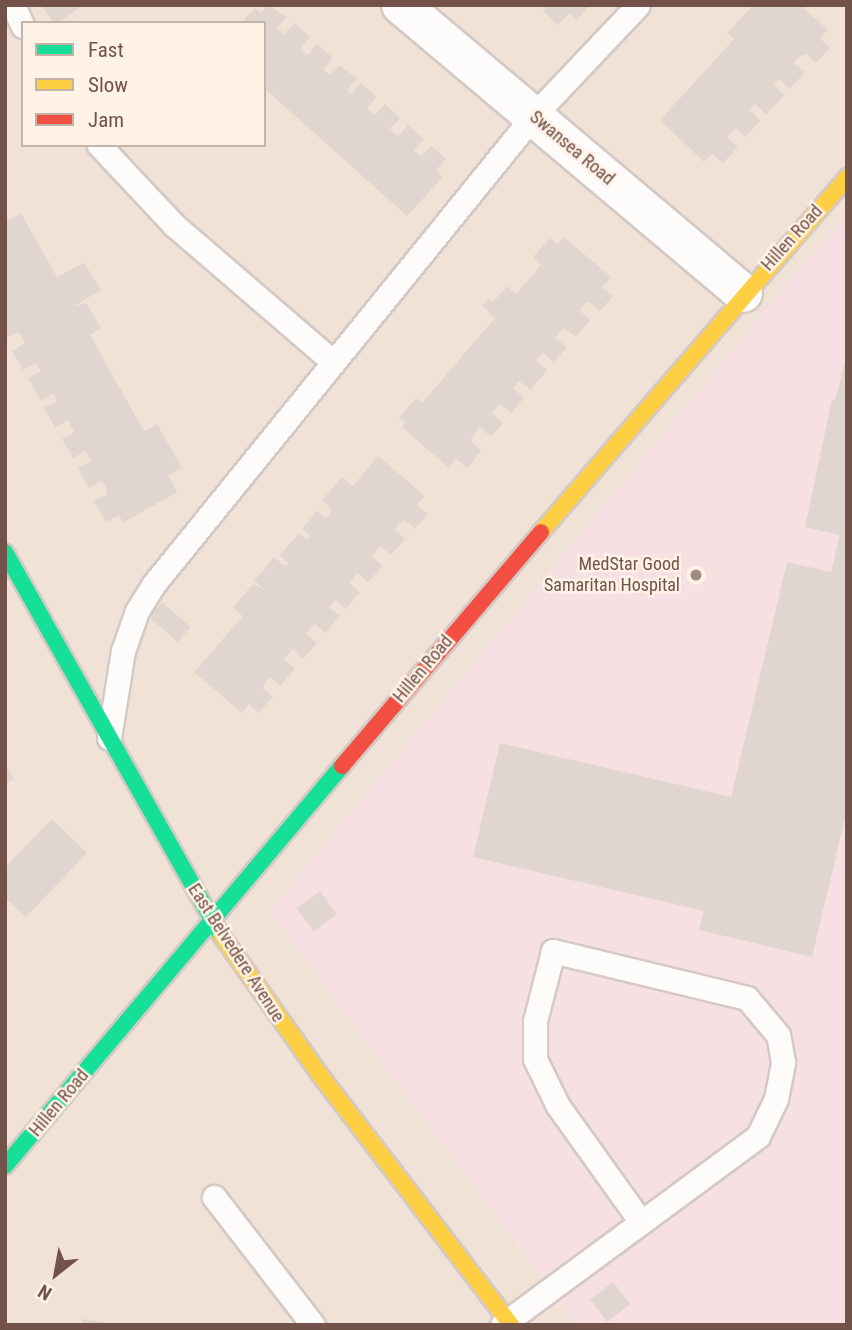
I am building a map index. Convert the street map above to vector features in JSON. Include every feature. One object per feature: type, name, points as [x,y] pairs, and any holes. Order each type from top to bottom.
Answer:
[{"type":"street","name":"Swansea Road","points":[[401,5],[743,293]]},
{"type":"street","name":"Hillen Road","points":[[5,1166],[213,924],[743,293],[847,177]]},
{"type":"street","name":"East Belvedere Avenue","points":[[5,552],[213,924],[320,1075],[507,1323]]},
{"type":"lane","points":[[13,5],[21,22]]},
{"type":"lane","points":[[109,738],[123,651],[137,611],[206,514],[534,116],[638,5]]},
{"type":"lane","points":[[101,147],[174,225],[331,360]]},
{"type":"lane","points":[[507,1323],[758,1136],[776,1099],[783,1062],[778,1035],[747,998],[553,951],[535,1021],[535,1059],[558,1107],[641,1222]]},
{"type":"lane","points":[[214,1197],[313,1325]]},
{"type":"shaded area","points":[[5,5],[847,5],[847,216],[823,240],[270,911],[577,1325],[5,1325]]},
{"type":"shaded area","name":"MedStar Good Samaritan Hospital","points":[[847,216],[847,1325],[577,1325],[269,911],[823,240]]},
{"type":"building","points":[[41,5],[83,5],[61,21],[53,21]]},
{"type":"building","points":[[268,5],[287,17],[277,28],[284,34],[295,23],[310,37],[300,49],[308,55],[317,44],[333,58],[323,70],[331,75],[340,65],[357,79],[347,90],[351,94],[361,83],[377,97],[367,108],[374,115],[385,104],[400,118],[390,129],[398,136],[408,125],[424,139],[414,151],[421,156],[431,146],[446,159],[436,170],[443,177],[407,216],[266,90],[266,21],[243,21],[255,8],[261,13]]},
{"type":"building","points":[[548,5],[590,5],[577,20],[569,13],[558,25],[543,11]]},
{"type":"building","points":[[753,5],[800,5],[828,30],[820,38],[830,48],[816,63],[806,54],[799,57],[794,63],[805,72],[790,89],[779,79],[774,85],[784,95],[766,115],[755,104],[750,110],[760,121],[745,137],[736,128],[727,137],[738,147],[723,163],[712,154],[704,162],[660,120],[734,39],[727,33]]},
{"type":"building","points":[[21,213],[57,277],[84,263],[101,290],[74,306],[86,303],[101,328],[90,335],[144,431],[157,424],[182,468],[168,475],[177,492],[123,523],[119,515],[106,522],[94,501],[107,494],[106,488],[102,481],[89,488],[78,468],[91,461],[85,451],[73,458],[62,439],[74,432],[68,420],[55,428],[44,408],[57,401],[53,393],[41,401],[28,378],[41,371],[36,363],[23,370],[12,351],[25,343],[19,332],[5,338],[5,222]]},
{"type":"building","points":[[564,237],[611,277],[602,287],[613,296],[600,311],[589,302],[579,310],[590,320],[576,337],[564,328],[555,338],[567,347],[554,362],[543,353],[536,360],[547,370],[531,390],[519,381],[513,388],[524,398],[511,413],[500,404],[492,413],[503,423],[491,437],[480,427],[471,441],[481,451],[467,468],[456,459],[449,468],[402,427],[405,423],[399,418],[416,398],[422,403],[495,318],[482,306],[489,299],[493,302],[507,286],[516,294],[541,265],[533,257],[550,238],[557,245]]},
{"type":"building","points":[[847,355],[847,810],[812,957],[699,930],[704,911],[473,857],[500,743],[731,797],[787,562],[831,572],[840,535],[805,527],[832,399],[835,400]]},
{"type":"building","points":[[378,456],[425,496],[417,505],[428,514],[415,529],[405,520],[399,524],[395,530],[405,539],[391,555],[380,546],[372,557],[383,566],[368,582],[357,573],[349,583],[360,592],[346,609],[335,600],[329,607],[340,616],[325,633],[315,624],[306,634],[317,643],[303,659],[293,649],[284,659],[295,669],[280,686],[270,677],[265,682],[263,688],[273,697],[258,713],[249,704],[242,713],[194,672],[243,616],[233,607],[253,584],[265,590],[254,581],[274,557],[285,566],[288,563],[280,555],[299,533],[307,540],[310,535],[302,529],[317,511],[326,518],[332,510],[322,500],[342,477],[353,486]]},
{"type":"building","points":[[162,602],[191,627],[178,642],[149,617]]},
{"type":"building","points":[[5,764],[14,779],[5,784]]},
{"type":"building","points":[[52,819],[87,853],[26,917],[5,898],[5,867]]},
{"type":"building","points":[[320,891],[337,914],[314,932],[297,908]]},
{"type":"building","points":[[613,1282],[630,1304],[607,1322],[590,1300]]},
{"type":"building","points":[[83,1319],[109,1323],[109,1325],[82,1325]]},
{"type":"traffic: fast","points":[[5,552],[221,935]]},
{"type":"traffic: fast","points":[[5,1166],[342,766]]},
{"type":"traffic: slow","points":[[541,532],[847,177]]},
{"type":"traffic: slow","points":[[221,935],[320,1075],[511,1325]]},
{"type":"traffic: jam","points":[[342,766],[541,532]]},
{"type":"place","name":"MedStar Good Samaritan Hospital","points":[[696,575]]}]
